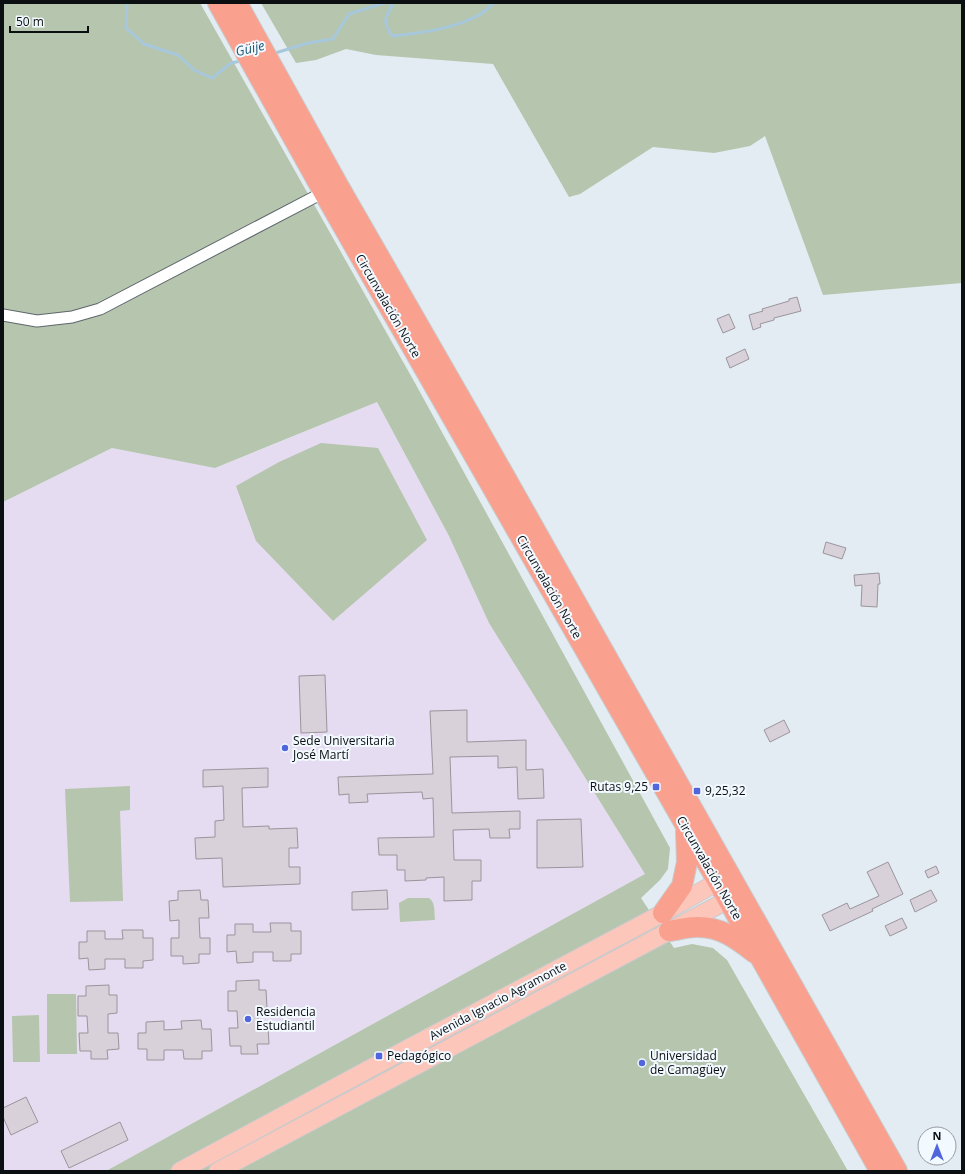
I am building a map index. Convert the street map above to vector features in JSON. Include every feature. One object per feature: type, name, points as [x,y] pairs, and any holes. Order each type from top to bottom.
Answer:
[{"type":"highway","name":"Circunvalación Norte","points":[[218,3],[250,42]]},
{"type":"highway","name":"Circunvalación Norte","points":[[237,3],[250,42],[265,70],[686,827],[724,878]]},
{"type":"highway","name":"Circunvalación Norte","points":[[331,189],[734,897],[897,1171]]},
{"type":"highway","points":[[686,827],[688,862],[682,886],[666,922],[707,927],[722,931],[742,943],[760,958]]},
{"type":"highway","name":"Circunvalación Norte","points":[[734,897],[760,958],[880,1171]]},
{"type":"main road","name":"Avenida Ignacio Agramonte","points":[[218,1171],[666,922],[724,878]]},
{"type":"main road","name":"Avenida Ignacio Agramonte","points":[[180,1171],[376,1065],[666,922],[734,897]]},
{"type":"street","points":[[3,315],[37,321],[72,317],[100,309],[331,189]]},
{"type":"shaded area","name":"Sede Universitaria José Martí","points":[[377,402],[449,536],[489,623],[645,874],[106,1171],[3,1171],[3,502],[112,448],[216,468]]},
{"type":"green space","points":[[3,3],[200,3],[415,383],[670,848],[668,869],[660,880],[641,898],[674,948],[692,944],[713,948],[727,960],[848,1171],[106,1171],[645,874],[489,623],[449,536],[377,402],[215,468],[112,448],[3,502]]},
{"type":"green space","points":[[261,3],[962,3],[962,283],[823,295],[765,136],[750,146],[714,153],[653,147],[580,194],[569,197],[493,64],[376,55],[346,49],[316,60],[296,63]]},
{"type":"green space","points":[[321,443],[378,448],[427,540],[333,621],[256,541],[236,486],[279,462]]},
{"type":"green space","points":[[130,786],[130,810],[120,811],[123,901],[70,902],[65,789]]},
{"type":"green space","points":[[408,898],[429,898],[434,905],[435,920],[400,922],[399,903]]},
{"type":"green space","points":[[47,994],[76,994],[77,1054],[47,1054]]},
{"type":"green space","points":[[39,1015],[40,1062],[13,1062],[12,1016]]},
{"type":"building","points":[[797,297],[801,311],[774,318],[774,320],[760,324],[761,327],[753,330],[749,315]]},
{"type":"building","points":[[729,314],[735,328],[723,333],[717,319]]},
{"type":"building","points":[[745,349],[749,359],[730,368],[726,358]]},
{"type":"building","points":[[826,542],[846,548],[842,559],[823,553]]},
{"type":"building","points":[[879,573],[880,584],[878,584],[877,607],[861,606],[862,585],[855,586],[854,575]]},
{"type":"building","points":[[325,675],[327,732],[301,733],[299,676]]},
{"type":"building","points":[[467,710],[467,742],[526,740],[526,770],[543,769],[544,798],[518,799],[517,767],[498,768],[498,756],[450,757],[452,813],[520,811],[520,829],[509,829],[510,838],[490,838],[489,829],[453,830],[454,860],[481,860],[481,881],[472,881],[472,900],[444,901],[444,877],[405,881],[405,870],[397,870],[397,855],[379,855],[378,838],[434,837],[433,798],[423,799],[422,792],[367,794],[368,802],[349,803],[349,794],[339,795],[338,777],[433,774],[430,711]]},
{"type":"building","points":[[784,720],[790,732],[770,742],[764,730]]},
{"type":"building","points":[[268,768],[268,787],[242,788],[243,827],[269,826],[269,829],[297,828],[298,848],[289,848],[289,867],[300,867],[300,884],[223,887],[222,858],[196,859],[195,838],[215,837],[215,821],[224,820],[223,786],[203,787],[203,770]]},
{"type":"building","points":[[581,819],[583,867],[537,868],[537,820]]},
{"type":"building","points":[[888,862],[903,894],[872,909],[873,911],[830,931],[822,915],[847,903],[850,909],[879,896],[867,872]]},
{"type":"building","points":[[936,866],[939,873],[928,878],[925,871]]},
{"type":"building","points":[[200,890],[201,900],[208,900],[209,918],[199,918],[200,938],[210,938],[210,954],[199,954],[199,963],[183,964],[183,956],[171,956],[171,938],[179,938],[179,920],[170,921],[169,901],[178,900],[178,891]]},
{"type":"building","points":[[387,890],[388,909],[352,910],[352,892]]},
{"type":"building","points":[[931,890],[937,901],[915,912],[910,900]]},
{"type":"building","points":[[902,918],[907,928],[890,936],[885,926]]},
{"type":"building","points":[[270,923],[291,923],[291,931],[301,931],[301,954],[291,954],[291,961],[273,961],[273,952],[253,952],[253,962],[237,963],[236,951],[227,952],[227,935],[235,935],[235,924],[253,924],[253,932],[271,932]]},
{"type":"building","points":[[122,930],[143,930],[143,938],[153,938],[153,960],[143,961],[143,968],[125,968],[125,959],[105,959],[105,969],[89,970],[88,958],[79,959],[79,942],[87,942],[87,931],[105,931],[105,939],[123,939]]},
{"type":"building","name":"Residencia Estudiantil","points":[[259,980],[259,990],[266,990],[267,1008],[258,1008],[258,1028],[268,1027],[269,1044],[257,1044],[258,1054],[241,1054],[241,1046],[230,1046],[229,1028],[238,1028],[237,1011],[228,1011],[228,991],[236,991],[236,981]]},
{"type":"building","points":[[109,985],[109,995],[117,995],[117,1013],[108,1014],[108,1033],[118,1033],[119,1049],[107,1050],[108,1059],[91,1059],[91,1051],[80,1051],[79,1033],[88,1033],[87,1016],[78,1016],[78,996],[86,996],[86,986]]},
{"type":"building","points":[[201,1020],[202,1029],[211,1029],[212,1051],[202,1051],[202,1059],[184,1059],[183,1050],[164,1050],[164,1060],[147,1060],[147,1049],[138,1049],[138,1033],[146,1033],[146,1022],[164,1021],[164,1030],[182,1029],[181,1021]]},
{"type":"building","points":[[26,1097],[38,1122],[11,1135],[3,1117],[3,1108]]},
{"type":"building","points":[[120,1122],[128,1140],[69,1168],[61,1151]]},
{"type":"waterway","name":"Güije","points":[[127,3],[126,28],[144,44],[178,55],[194,70],[212,78],[231,63],[241,61]]},
{"type":"waterway","name":"Güije","points":[[272,54],[308,43],[333,39],[349,14],[384,3]]},
{"type":"waterway","name":"Güije","points":[[389,3],[392,6],[387,15],[386,24],[392,36],[425,32],[459,24],[481,14],[494,3]]},
{"type":"place","name":"Sede Universitaria José Martí","points":[[285,748]]},
{"type":"place","name":"Rutas 9,25","points":[[656,787]]},
{"type":"place","name":"9,25,32","points":[[697,791]]},
{"type":"place","name":"Residencia Estudiantil","points":[[248,1019]]},
{"type":"place","name":"Pedagógico","points":[[379,1056]]},
{"type":"place","name":"Universidad de Camagüey","points":[[642,1063]]}]
